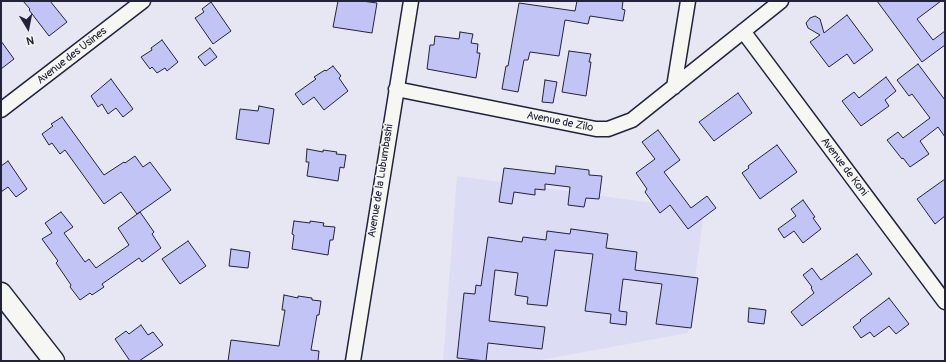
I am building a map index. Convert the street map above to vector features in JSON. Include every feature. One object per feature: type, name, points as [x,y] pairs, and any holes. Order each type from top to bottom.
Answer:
[{"type":"main road","points":[[1,293],[54,361]]},
{"type":"street","name":"Avenue des Usines","points":[[1,110],[143,1]]},
{"type":"street","name":"Avenue de la Lubumbashi","points":[[353,361],[411,1]]},
{"type":"street","points":[[674,87],[688,1]]},
{"type":"street","name":"Avenue de Zilo","points":[[396,89],[596,129],[608,129],[632,120],[781,1]]},
{"type":"street","name":"Avenue de Koni","points":[[743,31],[945,302]]},
{"type":"shaded area","points":[[457,176],[704,210],[688,333],[535,361],[443,361]]},
{"type":"building","points":[[23,1],[50,1],[67,22],[49,36]]},
{"type":"building","points":[[338,1],[362,1],[377,3],[372,33],[333,27]]},
{"type":"building","points":[[577,1],[623,1],[622,9],[625,10],[623,21],[590,16],[588,24],[565,20],[559,56],[530,52],[528,60],[524,60],[518,92],[502,89],[506,66],[508,66],[519,3],[575,11]]},
{"type":"building","points":[[877,1],[941,1],[917,19],[933,40],[945,31],[945,45],[922,62]]},
{"type":"building","points":[[211,2],[231,31],[213,44],[195,18],[204,12],[202,9]]},
{"type":"building","points":[[847,15],[873,50],[854,64],[847,54],[829,67],[810,42],[820,35],[808,28],[806,23],[810,18],[815,16],[820,19],[824,33]]},
{"type":"building","points":[[460,32],[473,34],[471,43],[478,44],[477,53],[480,53],[476,78],[427,69],[430,45],[434,45],[435,36],[459,39]]},
{"type":"building","points":[[162,40],[178,62],[167,71],[165,68],[157,73],[152,67],[150,69],[141,57],[152,50],[151,48]]},
{"type":"building","points":[[1,41],[14,59],[1,69]]},
{"type":"building","points":[[210,48],[217,57],[205,66],[198,57]]},
{"type":"building","points":[[569,51],[591,54],[586,96],[562,92]]},
{"type":"building","points":[[918,64],[945,100],[945,137],[938,127],[920,141],[929,154],[910,167],[887,140],[898,132],[903,138],[930,118],[912,94],[909,96],[897,80]]},
{"type":"building","points":[[333,66],[341,76],[339,78],[348,91],[324,110],[314,97],[303,105],[295,94],[316,79],[314,77]]},
{"type":"building","points":[[886,77],[896,91],[885,100],[889,106],[861,126],[842,101],[854,92],[859,98]]},
{"type":"building","points":[[111,79],[133,109],[123,117],[116,108],[108,114],[102,104],[98,107],[91,96]]},
{"type":"building","points":[[545,80],[557,82],[553,103],[542,102]]},
{"type":"building","points":[[738,93],[752,113],[714,141],[699,122]]},
{"type":"building","points":[[259,106],[274,109],[269,144],[236,139],[240,109],[258,111]]},
{"type":"building","points":[[62,117],[104,175],[135,156],[143,167],[150,162],[171,190],[137,214],[121,192],[104,204],[65,150],[60,154],[52,143],[49,145],[42,134],[53,126],[51,124]]},
{"type":"building","points":[[658,130],[680,160],[664,172],[691,208],[707,196],[716,208],[688,229],[670,205],[660,213],[645,192],[647,189],[636,173],[655,159],[642,142]]},
{"type":"building","points":[[777,145],[797,172],[760,199],[742,173],[749,168],[748,166]]},
{"type":"building","points":[[307,149],[323,152],[323,150],[337,152],[336,154],[346,155],[344,168],[340,167],[338,181],[307,176],[309,162],[306,162]]},
{"type":"building","points":[[8,161],[27,189],[16,197],[8,187],[1,192],[1,166]]},
{"type":"building","points":[[556,166],[589,170],[589,175],[602,176],[599,199],[586,198],[584,207],[568,205],[570,187],[545,184],[545,190],[535,189],[535,195],[514,192],[512,204],[499,202],[504,168],[555,174]]},
{"type":"building","points":[[945,179],[945,216],[935,224],[917,199]]},
{"type":"building","points":[[803,200],[815,217],[813,218],[821,229],[803,243],[794,231],[784,238],[778,229],[796,216],[791,209]]},
{"type":"building","points":[[61,212],[73,227],[64,233],[85,262],[89,259],[96,268],[129,245],[118,228],[140,212],[154,232],[152,234],[161,248],[142,262],[139,258],[102,284],[104,287],[92,295],[90,293],[80,300],[70,287],[71,285],[56,263],[58,261],[42,239],[52,233],[45,223]]},
{"type":"building","points":[[294,221],[324,223],[323,226],[335,227],[333,240],[330,240],[328,255],[292,249]]},
{"type":"building","points":[[571,229],[608,234],[606,248],[637,252],[635,270],[698,278],[691,328],[656,324],[662,284],[623,279],[619,311],[627,312],[626,325],[610,323],[611,314],[585,311],[593,254],[555,250],[547,306],[527,304],[528,297],[515,295],[518,273],[495,270],[489,321],[545,327],[542,349],[488,343],[486,361],[457,358],[464,293],[475,294],[476,285],[481,286],[488,237],[522,242],[523,237],[546,240],[547,231],[570,234]]},
{"type":"building","points":[[188,241],[206,266],[180,284],[162,259]]},
{"type":"building","points":[[231,249],[250,252],[248,268],[229,266]]},
{"type":"building","points":[[857,254],[872,274],[802,326],[791,312],[814,293],[811,288],[812,287],[803,275],[812,268],[821,280]]},
{"type":"building","points":[[284,295],[298,298],[298,296],[312,298],[312,300],[321,301],[311,350],[319,351],[318,361],[228,361],[231,340],[279,346],[285,310],[282,310]]},
{"type":"building","points":[[889,298],[909,324],[896,334],[889,326],[874,337],[870,332],[861,338],[853,327]]},
{"type":"building","points":[[749,308],[766,310],[764,324],[748,322]]},
{"type":"building","points":[[141,325],[148,335],[153,332],[163,345],[139,361],[130,361],[115,339],[126,331],[129,334]]}]
